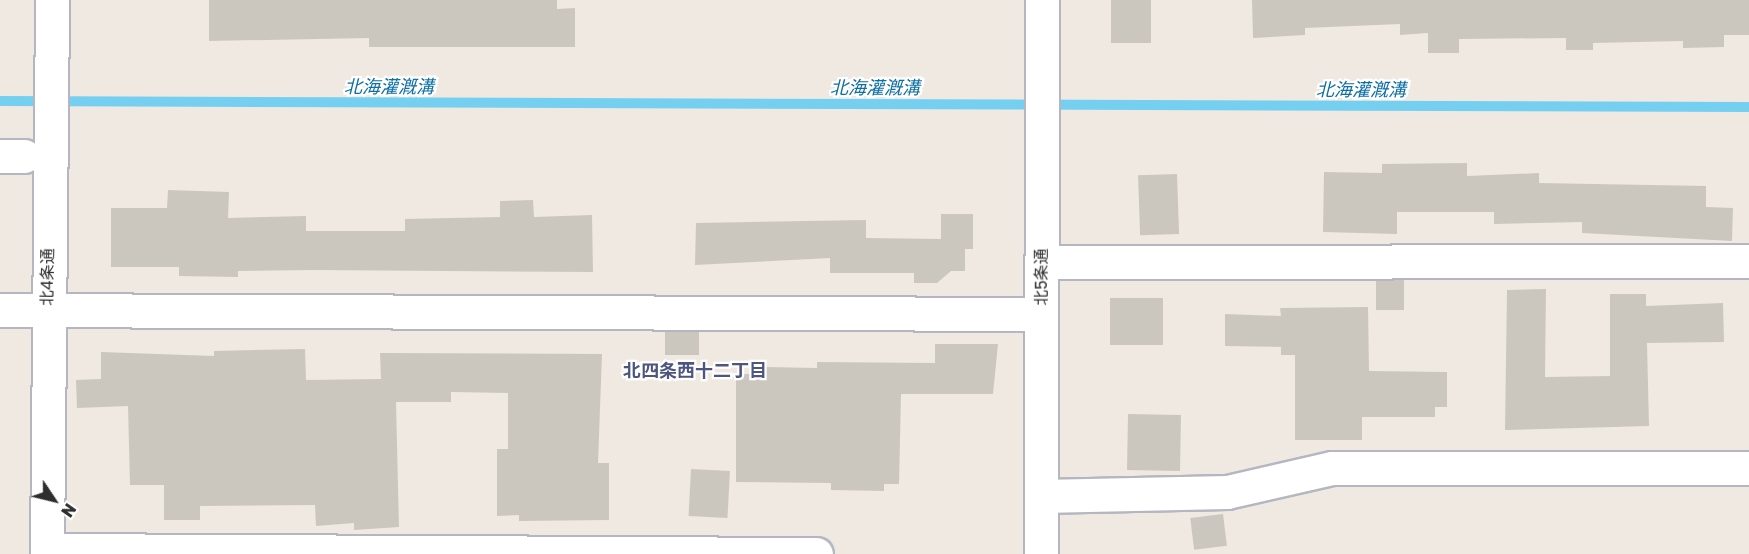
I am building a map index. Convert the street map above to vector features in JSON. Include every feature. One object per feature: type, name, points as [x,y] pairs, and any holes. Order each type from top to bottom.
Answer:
[{"type":"street","name":"北4条通","points":[[47,552],[46,310],[52,0]]},
{"type":"street","name":"北5条通","points":[[1041,554],[1042,0]]},
{"type":"street","points":[[1041,262],[1749,261]]},
{"type":"street","points":[[0,310],[1041,314]]},
{"type":"street","points":[[1041,496],[1227,492],[1332,468],[1749,468]]},
{"type":"street","points":[[47,552],[816,554]]},
{"type":"building","points":[[209,0],[557,0],[557,9],[575,8],[575,47],[369,47],[369,38],[209,41]]},
{"type":"building","points":[[1111,0],[1151,0],[1151,43],[1111,43]]},
{"type":"building","points":[[1252,0],[1749,0],[1749,35],[1724,35],[1724,47],[1683,48],[1683,41],[1593,43],[1593,50],[1566,50],[1566,38],[1459,39],[1459,53],[1428,53],[1428,33],[1400,35],[1400,24],[1305,28],[1305,35],[1253,38]]},
{"type":"building","points":[[1467,163],[1467,176],[1539,173],[1539,183],[1706,186],[1706,207],[1733,208],[1732,241],[1582,233],[1582,222],[1494,224],[1494,212],[1397,212],[1397,234],[1323,232],[1324,172],[1382,173],[1382,164]]},
{"type":"building","points":[[1177,174],[1179,234],[1140,235],[1138,175]]},
{"type":"building","points":[[168,190],[229,192],[228,218],[306,216],[306,231],[405,231],[405,219],[500,217],[500,201],[533,200],[534,217],[592,215],[593,272],[238,271],[238,277],[179,276],[179,267],[111,267],[111,208],[167,208]]},
{"type":"building","points":[[941,214],[973,214],[973,249],[965,249],[965,271],[951,271],[937,283],[914,283],[914,273],[830,273],[830,258],[695,265],[696,223],[866,220],[866,238],[941,239]]},
{"type":"building","points":[[1376,280],[1404,280],[1404,310],[1376,310]]},
{"type":"building","points":[[1546,289],[1545,377],[1610,376],[1610,294],[1646,294],[1646,306],[1723,303],[1724,342],[1647,343],[1649,426],[1505,430],[1507,290]]},
{"type":"building","points":[[1110,298],[1163,298],[1163,345],[1110,345]]},
{"type":"building","points":[[1368,307],[1369,371],[1447,372],[1447,407],[1435,407],[1435,417],[1362,417],[1362,440],[1295,440],[1295,355],[1281,355],[1281,347],[1225,346],[1225,314],[1281,316],[1280,308]]},
{"type":"building","points":[[665,331],[699,331],[699,355],[665,355]]},
{"type":"building","points":[[935,344],[998,344],[993,394],[901,394],[899,484],[884,484],[884,491],[831,490],[831,483],[736,482],[736,374],[766,374],[766,367],[817,368],[817,362],[935,363]]},
{"type":"building","points":[[305,349],[306,380],[381,379],[380,353],[602,354],[598,463],[609,463],[609,520],[519,521],[519,515],[497,516],[497,449],[508,449],[508,393],[451,392],[451,402],[396,402],[399,527],[354,530],[354,523],[316,526],[315,505],[200,506],[200,520],[164,520],[164,485],[130,485],[128,406],[77,408],[76,380],[101,379],[101,352],[214,356],[214,351]]},
{"type":"building","points":[[1128,414],[1181,415],[1180,471],[1127,470]]},
{"type":"building","points":[[691,469],[730,471],[727,518],[689,516]]},
{"type":"building","points":[[1223,514],[1227,546],[1194,550],[1190,518]]},
{"type":"waterway","name":"北海灌漑溝","points":[[0,101],[1749,107]]},
{"type":"district","name":"北四条西十二丁目","points":[[695,370]]}]
